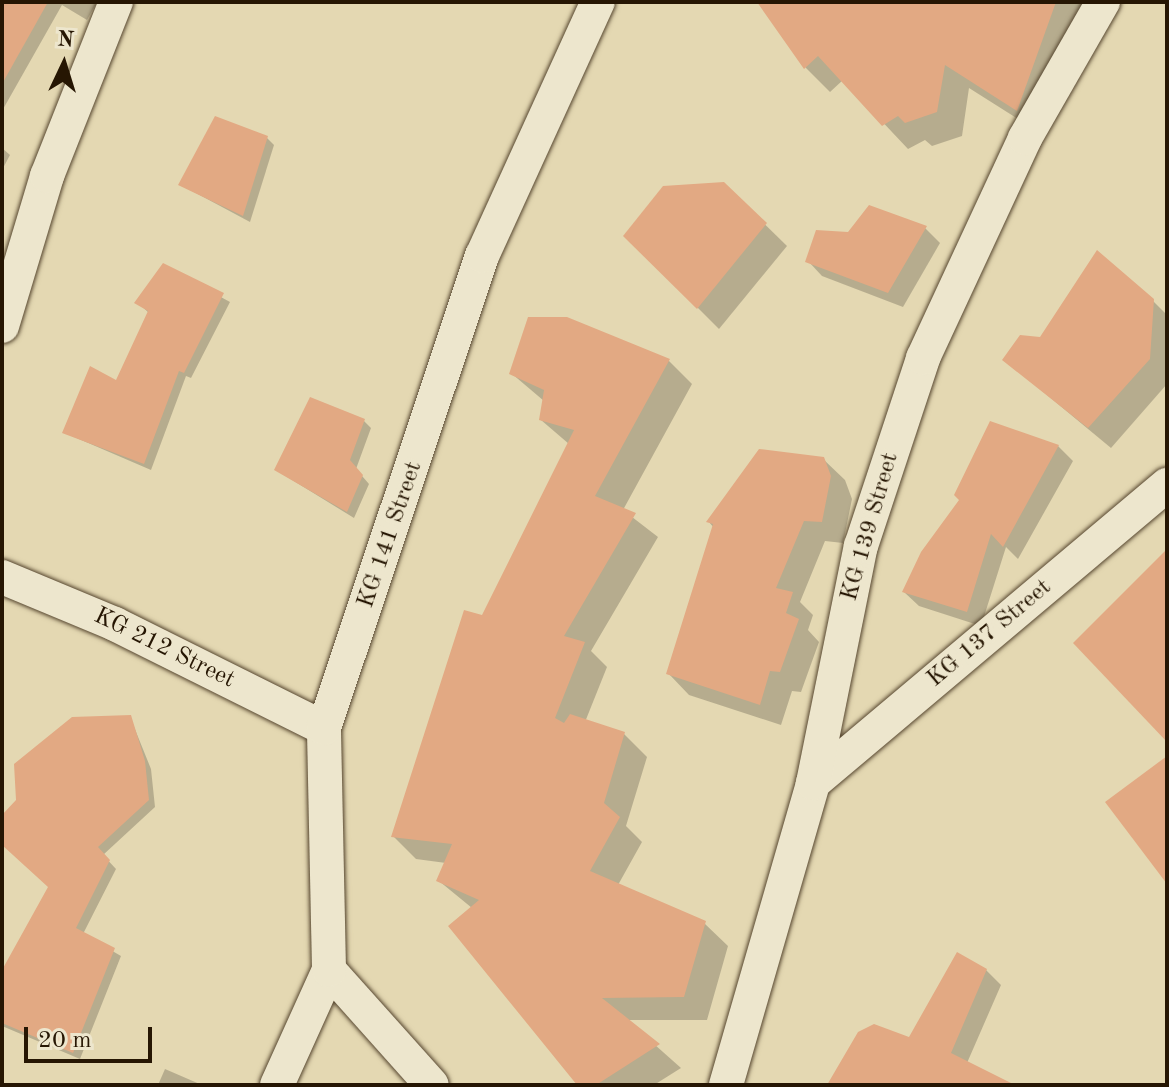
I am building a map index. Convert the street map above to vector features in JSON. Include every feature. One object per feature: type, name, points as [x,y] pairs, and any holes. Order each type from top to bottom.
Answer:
[{"type":"street","points":[[2,326],[47,176],[116,2]]},
{"type":"street","name":"KG 141 Street","points":[[277,1085],[329,970],[324,728],[482,256],[598,2]]},
{"type":"street","name":"KG 139 Street","points":[[726,1085],[813,783],[861,546],[923,358],[1025,138],[1103,2]]},
{"type":"street","name":"KG 137 Street","points":[[813,783],[1167,485]]},
{"type":"street","name":"KG 212 Street","points":[[2,577],[115,624],[324,728]]},
{"type":"street","points":[[329,970],[432,1085]]},
{"type":"building","points":[[2,2],[48,2],[2,84]]},
{"type":"building","points":[[757,2],[1056,2],[1017,111],[945,65],[937,112],[905,123],[898,116],[882,126],[818,56],[804,69]]},
{"type":"building","points":[[215,116],[268,136],[243,216],[178,185]]},
{"type":"building","points":[[724,182],[767,223],[697,309],[623,236],[663,186]]},
{"type":"building","points":[[869,205],[927,226],[888,293],[805,262],[816,230],[848,232]]},
{"type":"building","points":[[1097,250],[1154,299],[1150,359],[1088,428],[1002,360],[1020,335],[1040,337]]},
{"type":"building","points":[[163,263],[224,293],[184,373],[179,371],[144,464],[62,433],[90,366],[116,380],[148,311],[134,303]]},
{"type":"building","points":[[528,317],[567,317],[670,359],[595,496],[636,513],[564,636],[585,642],[555,718],[564,723],[570,714],[625,732],[604,803],[620,817],[590,871],[706,921],[684,997],[602,998],[660,1044],[596,1085],[577,1085],[448,926],[479,900],[436,881],[452,844],[391,837],[464,610],[482,615],[574,430],[539,420],[544,390],[509,374]]},
{"type":"building","points":[[310,397],[365,419],[350,460],[363,475],[347,512],[274,470]]},
{"type":"building","points":[[990,421],[1059,445],[1003,547],[991,534],[967,612],[902,592],[921,552],[959,500],[954,495]]},
{"type":"building","points":[[759,449],[824,457],[831,476],[822,522],[804,521],[776,588],[793,592],[786,613],[799,619],[780,672],[770,671],[760,705],[666,674],[713,524],[706,522]]},
{"type":"building","points":[[1167,549],[1167,742],[1073,643]]},
{"type":"building","points":[[131,715],[145,761],[149,800],[98,847],[110,860],[76,928],[115,948],[73,1053],[2,1023],[2,970],[48,887],[2,845],[2,815],[16,800],[14,764],[72,717]]},
{"type":"building","points":[[1167,756],[1167,884],[1105,802]]},
{"type":"building","points":[[957,952],[987,969],[951,1053],[1015,1085],[827,1085],[858,1032],[874,1024],[909,1037]]}]
